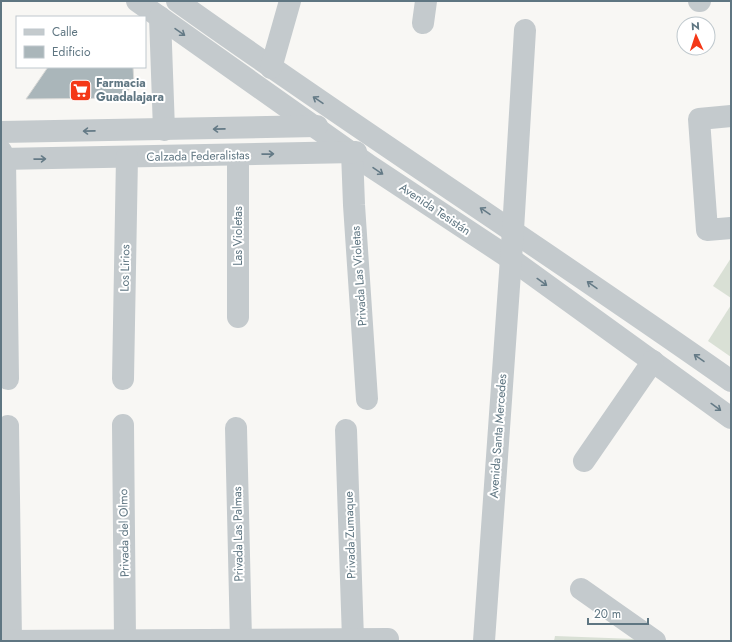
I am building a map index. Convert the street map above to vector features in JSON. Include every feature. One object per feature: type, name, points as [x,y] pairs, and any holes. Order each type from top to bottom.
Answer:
[{"type":"street","name":"Avenida Tesistán","points":[[137,1],[370,166],[511,259],[731,418]]},
{"type":"street","points":[[178,1],[271,68],[513,230],[731,380]]},
{"type":"street","points":[[271,68],[290,1]]},
{"type":"street","points":[[423,23],[426,1]]},
{"type":"street","points":[[160,17],[164,130]]},
{"type":"street","name":"Avenida Santa Mercedes","points":[[484,641],[513,230],[525,30]]},
{"type":"street","points":[[731,116],[699,119],[707,230],[731,228]]},
{"type":"street","points":[[1,132],[356,126]]},
{"type":"street","name":"Privada Las Violetas","points":[[352,152],[354,205],[368,399]]},
{"type":"street","name":"Calzada Federalistas","points":[[2,157],[127,157],[396,152]]},
{"type":"street","name":"Las Violetas","points":[[238,155],[238,317]]},
{"type":"street","points":[[2,157],[8,379]]},
{"type":"street","name":"Los Lirios","points":[[123,379],[127,157]]},
{"type":"street","points":[[584,461],[653,361]]},
{"type":"street","name":"Privada del Olmo","points":[[123,425],[125,640]]},
{"type":"street","points":[[8,426],[11,641]]},
{"type":"street","name":"Privada Las Palmas","points":[[236,428],[241,640]]},
{"type":"street","name":"Privada Zumaque","points":[[341,640],[346,430]]},
{"type":"street","points":[[582,589],[655,641]]},
{"type":"street","points":[[1,641],[388,639]]},
{"type":"shaded area","points":[[731,258],[731,298],[713,286]]},
{"type":"shaded area","points":[[731,305],[731,357],[708,341]]},
{"type":"shaded area","points":[[555,636],[635,639],[638,641],[554,641]]},
{"type":"building","name":"Farmacia Guadalajara","points":[[47,68],[133,68],[134,83],[122,98],[26,99]]},
{"type":"place","name":"Farmacia Guadalajara","points":[[80,90]]}]
